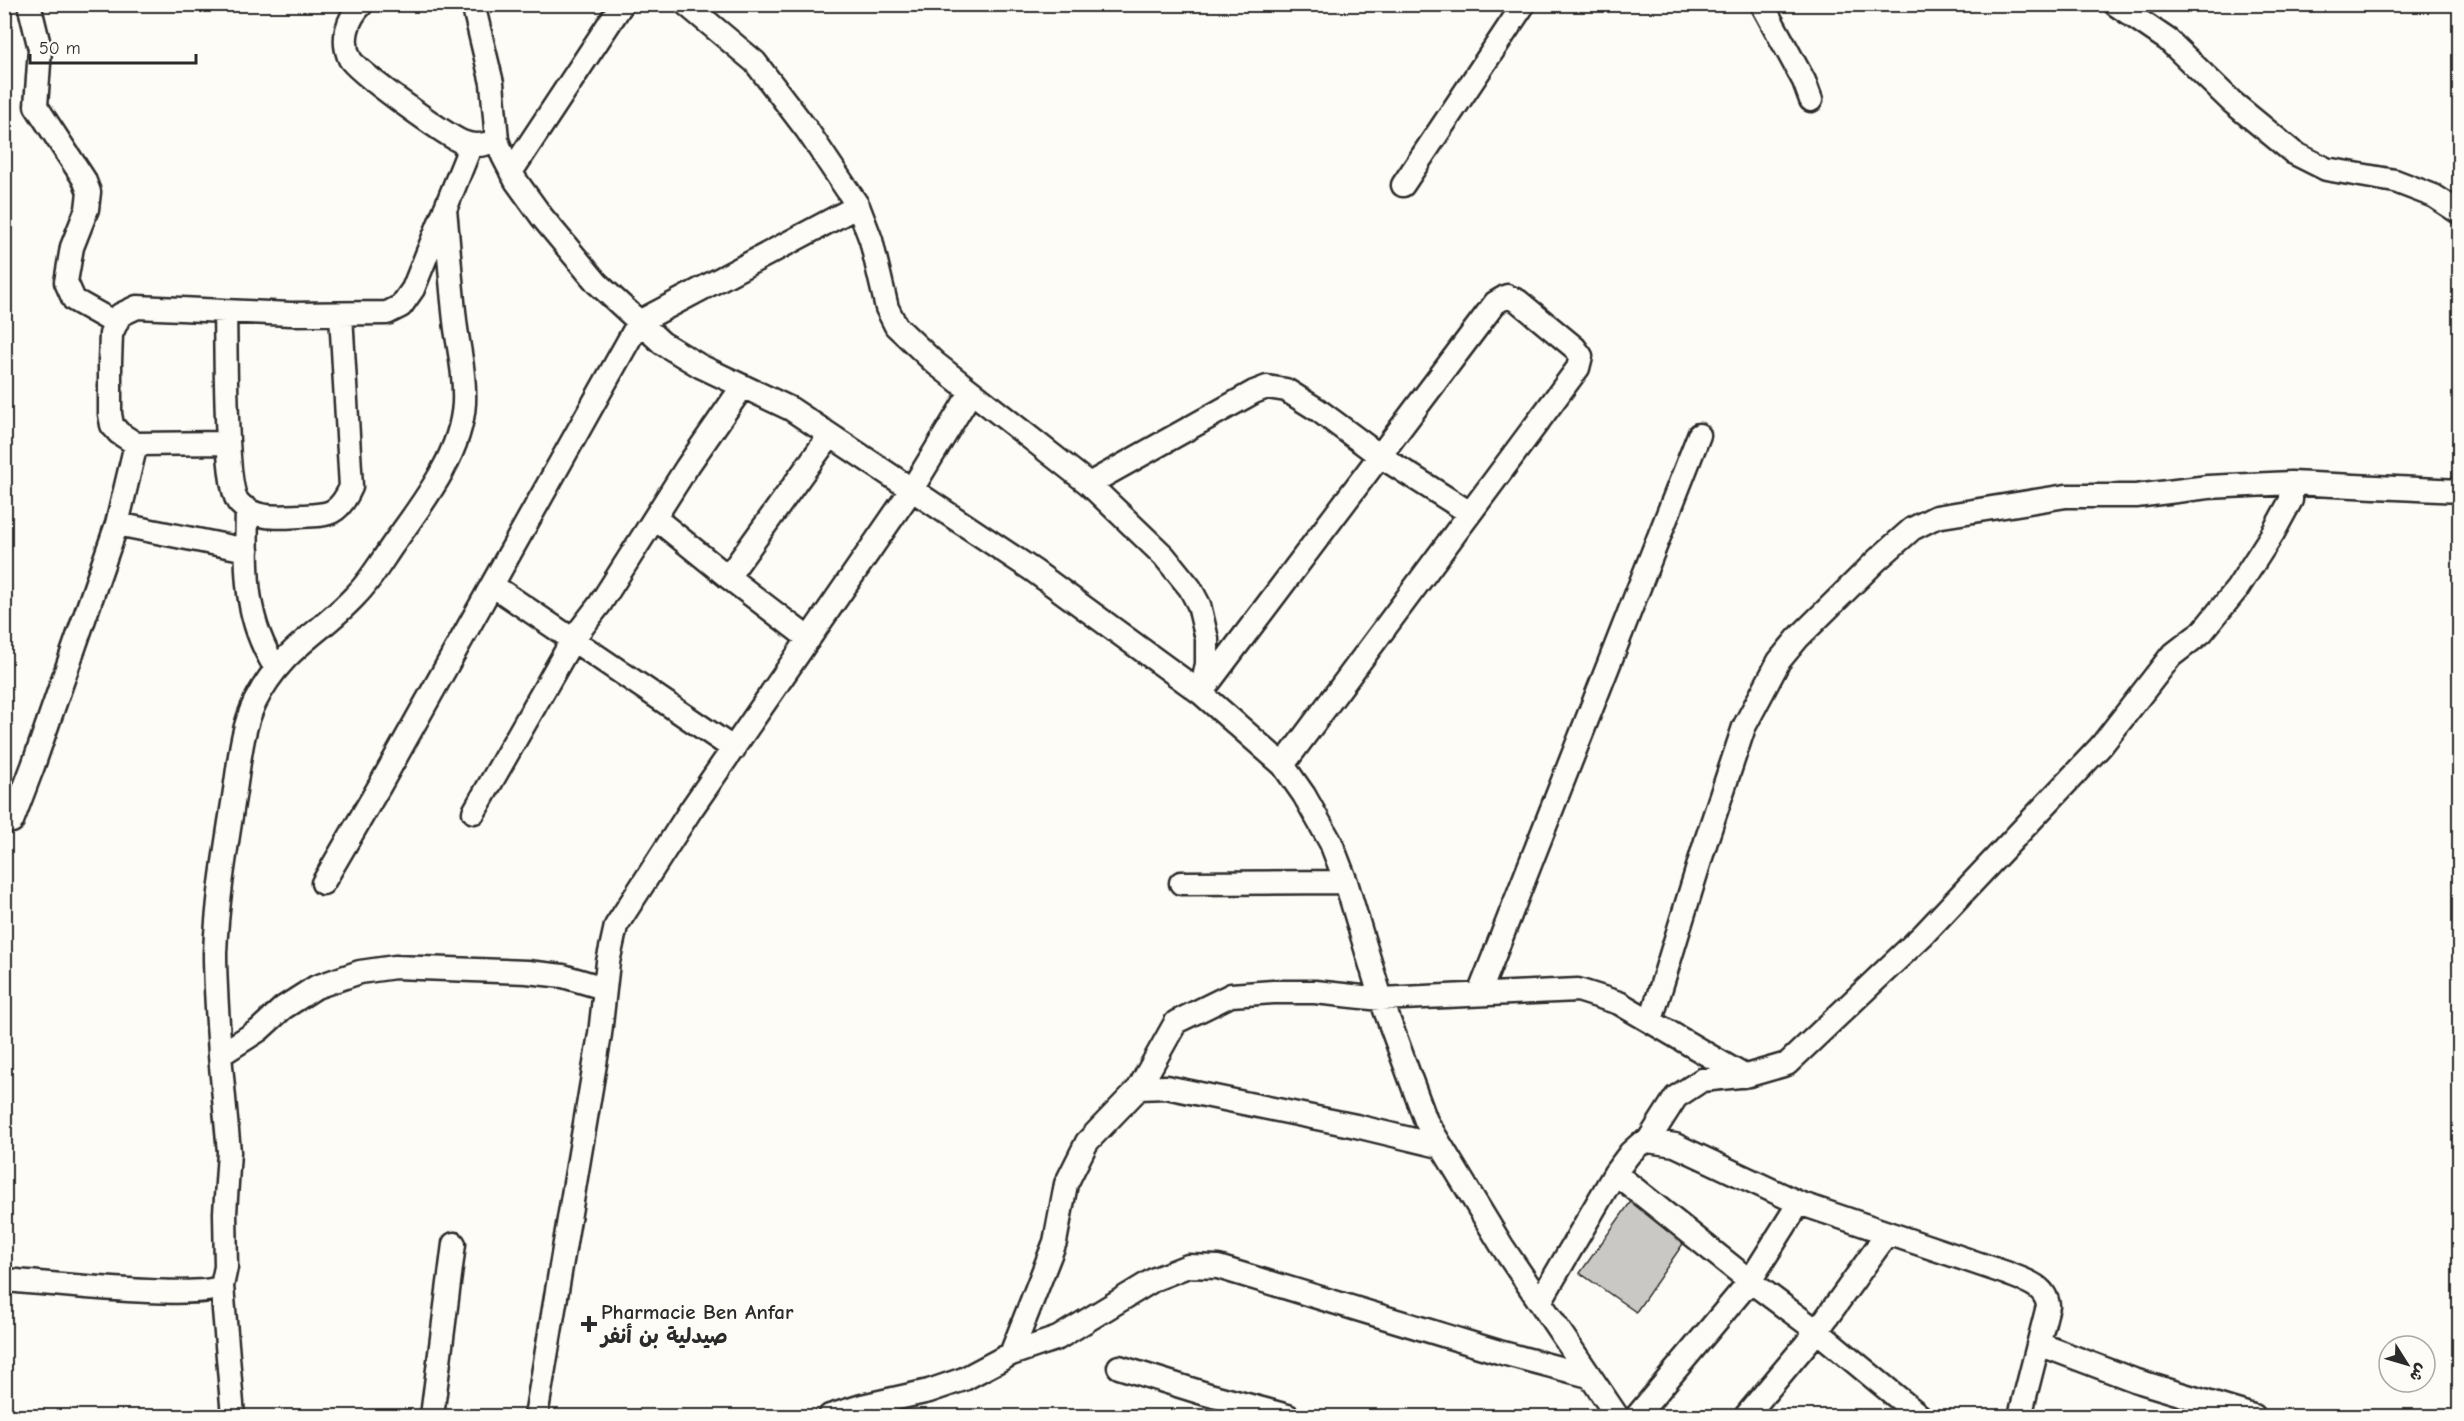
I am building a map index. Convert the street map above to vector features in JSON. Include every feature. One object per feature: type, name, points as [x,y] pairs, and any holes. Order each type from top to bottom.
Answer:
[{"type":"street","points":[[29,4],[40,49],[36,106],[84,178],[89,192],[87,209],[72,247],[66,282],[74,300],[115,323]]},
{"type":"street","points":[[362,4],[348,24],[345,41],[351,61],[368,78],[453,137],[479,146],[497,140]]},
{"type":"street","points":[[473,4],[492,83],[497,140],[511,172],[542,217],[585,269],[639,322],[662,342],[700,366],[790,409],[1034,571],[1201,693],[1282,765],[1304,795],[1331,843],[1346,882],[1381,999],[1426,1121],[1439,1146],[1502,1246],[1617,1416]]},
{"type":"street","points":[[511,172],[622,4]]},
{"type":"street","points":[[686,4],[755,62],[807,130],[858,206],[871,240],[890,317],[910,340],[971,392],[1089,484],[1164,556],[1190,588],[1204,621],[1207,664],[1201,693]]},
{"type":"street","points":[[1403,185],[1524,4]]},
{"type":"street","points":[[1762,4],[1804,81],[1811,100]]},
{"type":"street","points":[[2115,4],[2168,40],[2232,102],[2294,153],[2326,169],[2395,181],[2434,196],[2460,213]]},
{"type":"street","points":[[228,443],[136,444],[119,433],[112,425],[110,414],[111,334],[120,315],[137,308],[341,315],[387,313],[401,306],[421,273],[471,145]]},
{"type":"street","points":[[324,883],[639,322],[858,206]]},
{"type":"street","points":[[233,1416],[222,1286],[226,1267],[225,1213],[229,1152],[220,1055],[215,952],[223,870],[247,726],[254,704],[276,668],[286,655],[340,611],[358,592],[407,525],[451,453],[464,405],[463,365],[456,330],[445,209]]},
{"type":"street","points":[[1201,693],[1495,303],[1507,296],[1518,302],[1575,348],[1581,356],[1578,368],[1282,765]]},
{"type":"street","points":[[225,311],[228,443],[233,493],[239,503],[248,509],[262,516],[278,517],[328,515],[346,498],[351,487],[341,315]]},
{"type":"street","points":[[474,812],[573,639],[600,604],[743,386]]},
{"type":"street","points":[[1089,484],[1254,392],[1267,387],[1286,390],[1318,410],[1380,456],[1470,513]]},
{"type":"street","points":[[536,1416],[600,1034],[610,951],[616,926],[734,748],[912,489],[971,392]]},
{"type":"street","points":[[728,577],[830,435]]},
{"type":"street","points":[[1479,994],[1699,435]]},
{"type":"street","points":[[12,822],[117,524],[136,444]]},
{"type":"street","points":[[1651,1020],[1744,727],[1779,661],[1798,638],[1876,560],[1912,529],[1936,517],[2066,496],[2136,496],[2208,487],[2291,483],[2460,490]]},
{"type":"street","points":[[1540,1300],[1615,1173],[1630,1153],[1647,1141],[1676,1097],[1702,1080],[1744,1076],[1787,1064],[1923,935],[2101,746],[2171,656],[2202,632],[2237,589],[2291,500],[2291,483]]},
{"type":"street","points":[[248,509],[246,579],[254,618],[264,649],[276,668]]},
{"type":"street","points":[[655,518],[809,639]]},
{"type":"street","points":[[117,524],[247,550]]},
{"type":"street","points":[[492,585],[734,748]]},
{"type":"street","points":[[1180,883],[1346,882]]},
{"type":"street","points":[[220,1055],[259,1030],[283,1008],[316,987],[360,972],[395,967],[527,972],[563,976],[604,988]]},
{"type":"street","points":[[1011,1354],[1055,1242],[1066,1184],[1087,1142],[1139,1088],[1176,1022],[1231,995],[1315,992],[1381,999],[1578,990],[1619,1003],[1744,1076]]},
{"type":"street","points":[[1139,1088],[1166,1087],[1356,1126],[1439,1146]]},
{"type":"street","points":[[1647,1141],[1675,1145],[1799,1203],[2006,1273],[2041,1289],[2047,1298],[2048,1306],[2020,1416]]},
{"type":"street","points":[[1615,1173],[1750,1281],[1817,1331],[1920,1416]]},
{"type":"street","points":[[1637,1416],[1750,1281],[1799,1203]]},
{"type":"street","points":[[1746,1416],[1817,1331],[1887,1234]]},
{"type":"street","points":[[432,1416],[454,1244]]},
{"type":"street","points":[[830,1416],[964,1379],[1011,1354],[1058,1338],[1155,1279],[1188,1266],[1218,1267],[1499,1352],[1589,1376]]},
{"type":"street","points":[[4,1280],[132,1290],[201,1292],[222,1286]]},
{"type":"street","points":[[2039,1344],[2134,1380],[2253,1416]]},
{"type":"street","points":[[1119,1367],[1288,1416]]},
{"type":"building","points":[[1632,1200],[1687,1238],[1636,1312],[1580,1273]]},
{"type":"place","name":"Pharmacie Ben Anfar صيدلية بن أنفر","points":[[589,1324]]}]
